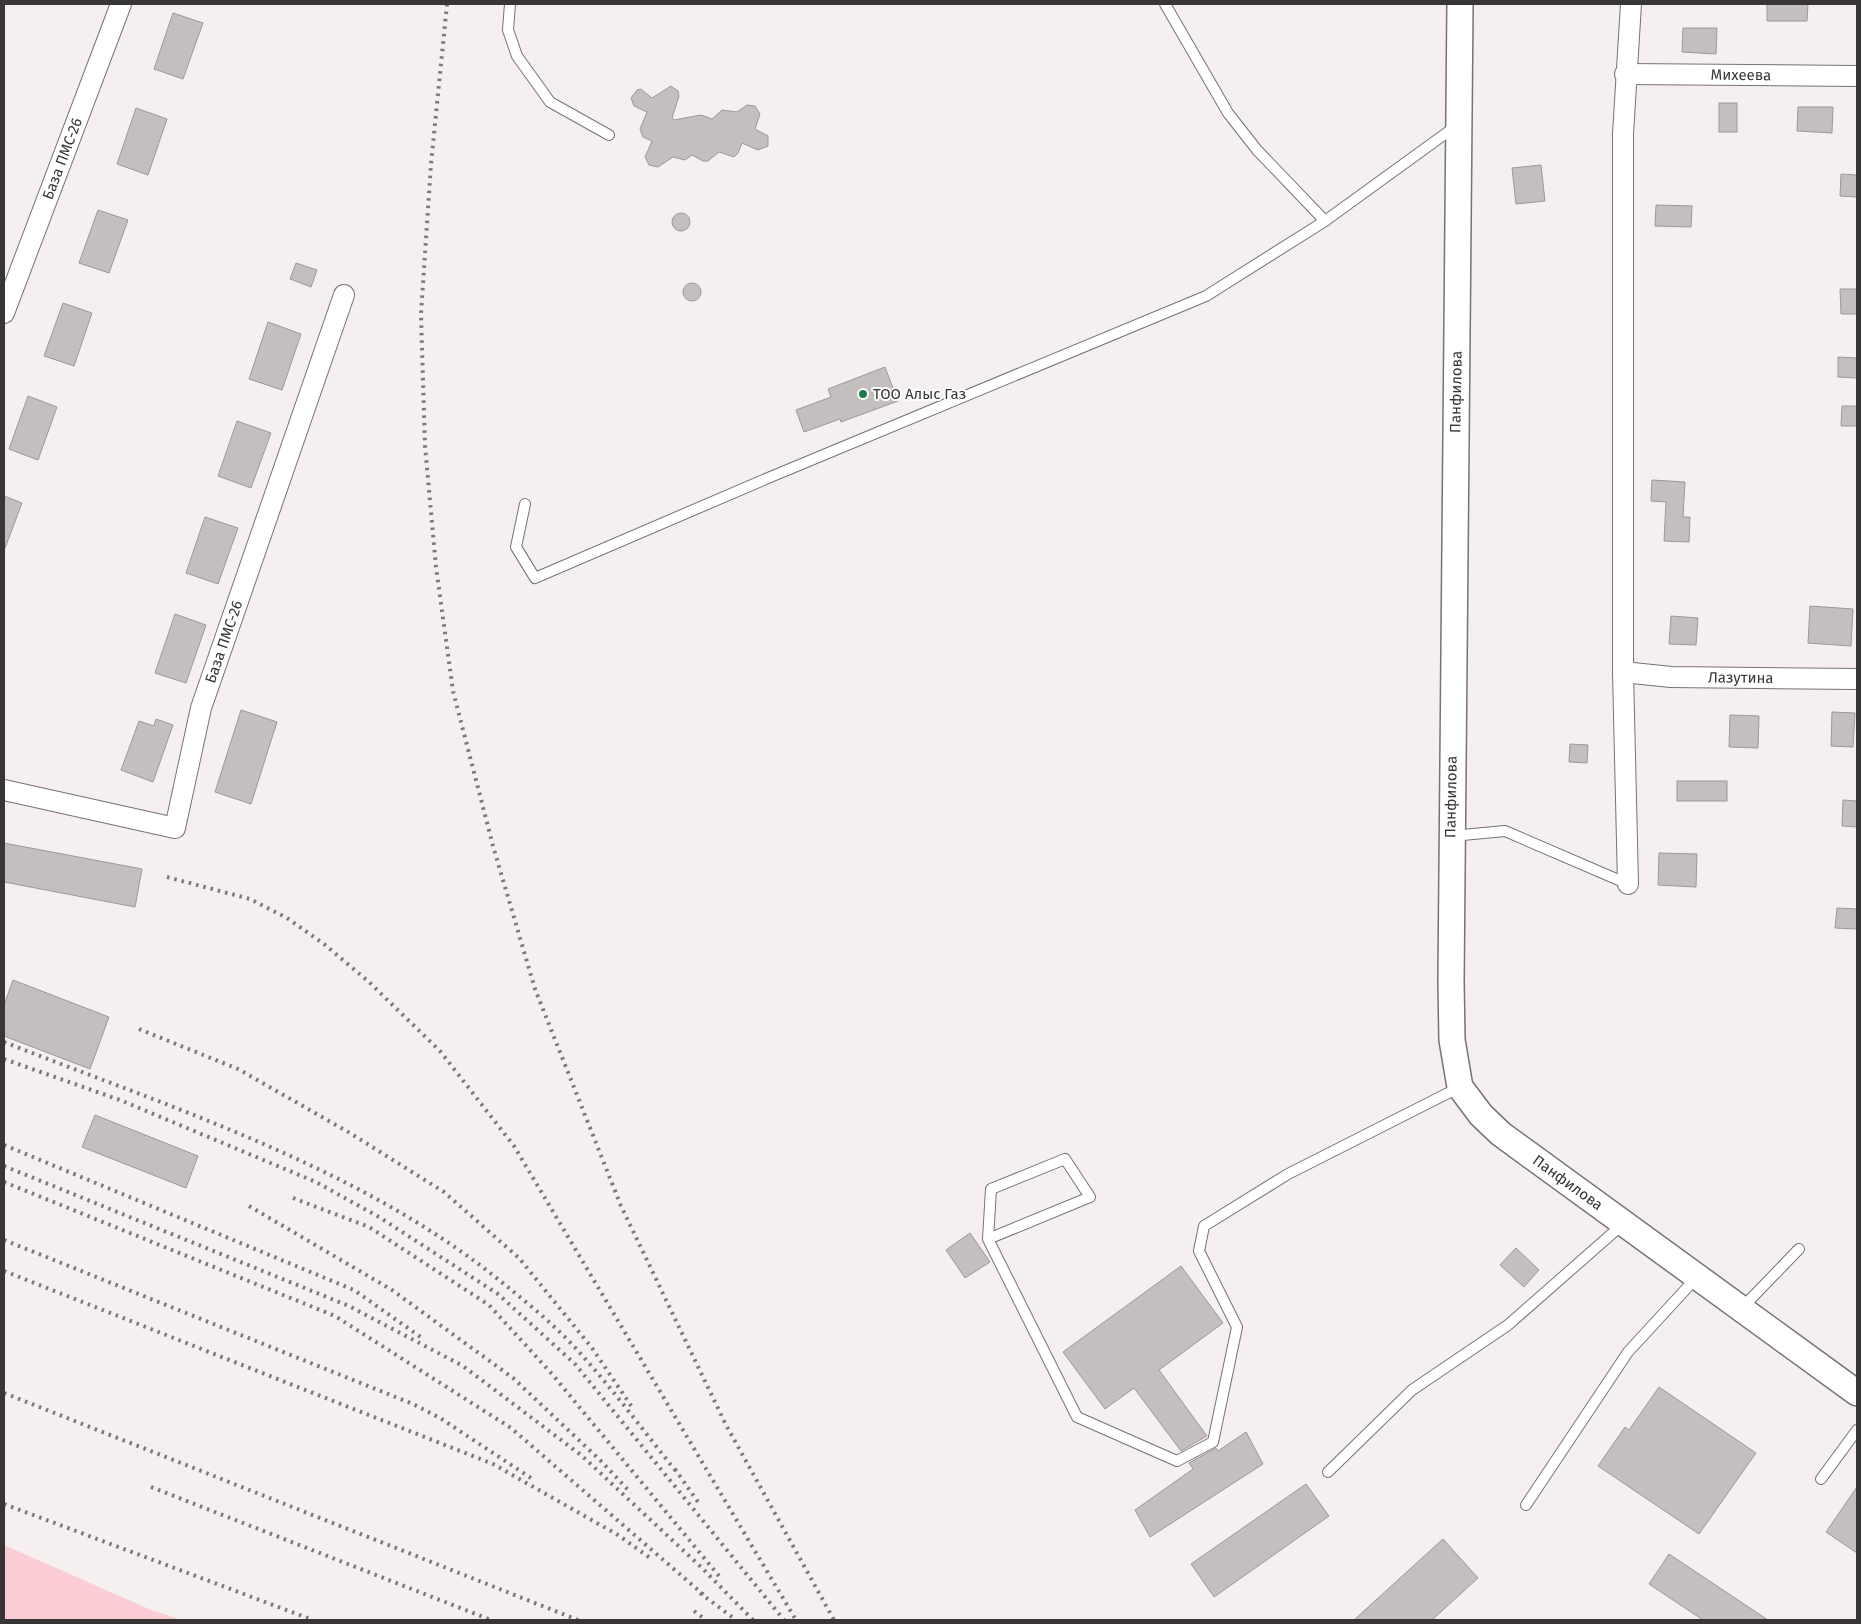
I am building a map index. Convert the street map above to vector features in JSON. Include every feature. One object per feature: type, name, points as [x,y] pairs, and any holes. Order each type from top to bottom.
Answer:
[{"type":"street","name":"База ПМС-26","points":[[4,313],[121,4]]},
{"type":"street","name":"Панфилова","points":[[1460,4],[1451,836],[1452,1040],[1460,1087],[1481,1115],[1501,1134],[1857,1393]]},
{"type":"street","points":[[1628,884],[1623,672],[1623,134],[1625,74],[1631,4]]},
{"type":"street","name":"Михеева","points":[[1625,74],[1857,76]]},
{"type":"street","name":"База ПМС-26","points":[[4,790],[175,828],[201,708],[344,295]]},
{"type":"street","name":"Лазутина","points":[[1623,672],[1671,677],[1857,679]]},
{"type":"lane","points":[[510,4],[508,30],[518,56],[550,102],[609,135]]},
{"type":"lane","points":[[1165,4],[1228,113],[1257,150],[1324,222]]},
{"type":"lane","points":[[525,504],[516,546],[535,578],[768,478],[1206,296],[1324,222],[1458,124]]},
{"type":"lane","points":[[1451,836],[1505,831],[1628,884]]},
{"type":"lane","points":[[988,1239],[1090,1198],[1065,1158],[991,1189],[988,1239],[1077,1418],[1177,1461],[1213,1442],[1237,1327],[1199,1251],[1204,1226],[1288,1174],[1460,1087]]},
{"type":"lane","points":[[1328,1472],[1412,1390],[1508,1325],[1624,1223]]},
{"type":"lane","points":[[1742,1309],[1799,1249]]},
{"type":"lane","points":[[1526,1505],[1628,1352],[1698,1277]]},
{"type":"lane","points":[[1821,1479],[1857,1430]]},
{"type":"shaded area","points":[[4,1545],[151,1610],[182,1620],[4,1620]]},
{"type":"building","points":[[1767,4],[1808,4],[1807,21],[1767,21]]},
{"type":"building","points":[[173,13],[203,23],[183,79],[154,69]]},
{"type":"building","points":[[1683,28],[1717,28],[1716,54],[1682,52]]},
{"type":"building","points":[[671,86],[678,91],[679,96],[672,118],[674,120],[701,115],[712,119],[722,110],[737,112],[747,105],[755,106],[760,114],[755,129],[768,136],[768,146],[758,150],[742,143],[734,157],[719,152],[708,161],[703,161],[692,155],[685,160],[673,157],[658,167],[649,165],[645,157],[652,141],[643,137],[640,129],[647,112],[634,106],[631,98],[637,90],[641,89],[652,98]]},
{"type":"building","points":[[1719,103],[1737,103],[1737,132],[1719,132]]},
{"type":"building","points":[[1798,107],[1833,107],[1832,133],[1797,131]]},
{"type":"building","points":[[136,108],[167,119],[148,175],[117,164]]},
{"type":"building","points":[[1541,165],[1545,201],[1516,204],[1512,168]]},
{"type":"building","points":[[1841,174],[1857,175],[1857,197],[1840,196]]},
{"type":"building","points":[[1656,205],[1692,206],[1691,227],[1655,226]]},
{"type":"building","points":[[98,210],[128,220],[109,273],[79,263]]},
{"type":"building","points":[[677,213],[685,213],[690,218],[688,229],[677,231],[672,226],[672,218]]},
{"type":"building","points":[[296,263],[317,270],[311,287],[290,279]]},
{"type":"building","points":[[688,283],[696,283],[701,288],[699,299],[688,301],[683,296],[683,288]]},
{"type":"building","points":[[1840,289],[1857,289],[1857,314],[1841,314]]},
{"type":"building","points":[[63,303],[92,313],[74,366],[44,356]]},
{"type":"building","points":[[268,322],[301,334],[282,390],[249,379]]},
{"type":"building","points":[[1838,357],[1857,358],[1857,378],[1838,377]]},
{"type":"building","name":"ТОО Алыс Газ","points":[[885,367],[898,401],[841,422],[840,419],[804,432],[796,410],[831,397],[828,389]]},
{"type":"building","points":[[28,396],[57,407],[38,460],[9,449]]},
{"type":"building","points":[[1842,406],[1857,406],[1857,426],[1841,426]]},
{"type":"building","points":[[237,421],[271,433],[251,488],[218,476]]},
{"type":"building","points":[[1652,480],[1685,482],[1683,517],[1690,517],[1689,542],[1664,541],[1666,502],[1651,501]]},
{"type":"building","points":[[4,496],[22,503],[5,548],[4,547]]},
{"type":"building","points":[[205,517],[238,528],[218,584],[186,573]]},
{"type":"building","points":[[1810,606],[1853,609],[1851,646],[1808,643]]},
{"type":"building","points":[[175,614],[206,625],[186,683],[155,673]]},
{"type":"building","points":[[1671,616],[1698,618],[1696,645],[1669,644]]},
{"type":"building","points":[[241,710],[277,722],[251,804],[215,792]]},
{"type":"building","points":[[1832,712],[1855,713],[1853,747],[1831,746]]},
{"type":"building","points":[[1730,715],[1759,716],[1758,748],[1729,747]]},
{"type":"building","points":[[156,719],[173,725],[153,782],[121,770],[139,721],[154,726]]},
{"type":"building","points":[[1570,744],[1588,745],[1587,763],[1569,762]]},
{"type":"building","points":[[1677,781],[1727,781],[1727,801],[1677,801]]},
{"type":"building","points":[[1843,800],[1857,801],[1857,827],[1842,826]]},
{"type":"building","points":[[4,843],[142,869],[135,907],[4,882]]},
{"type":"building","points":[[1659,853],[1697,854],[1696,887],[1658,885]]},
{"type":"building","points":[[1837,908],[1857,909],[1857,929],[1835,928]]},
{"type":"building","points":[[13,980],[109,1017],[90,1069],[4,1036],[4,1005]]},
{"type":"building","points":[[95,1115],[198,1156],[186,1188],[82,1147]]},
{"type":"building","points":[[970,1233],[990,1262],[965,1278],[946,1250]]},
{"type":"building","points":[[1516,1248],[1539,1270],[1524,1287],[1500,1265]]},
{"type":"building","points":[[1181,1266],[1223,1323],[1159,1370],[1207,1436],[1181,1451],[1134,1388],[1105,1409],[1063,1352]]},
{"type":"building","points":[[1659,1387],[1756,1453],[1699,1534],[1598,1466],[1625,1427],[1629,1430]]},
{"type":"building","points":[[1246,1432],[1263,1464],[1150,1537],[1135,1510],[1193,1469],[1189,1463],[1216,1448],[1218,1451]]},
{"type":"building","points":[[1306,1484],[1329,1516],[1214,1597],[1191,1564]]},
{"type":"building","points":[[1857,1487],[1857,1553],[1826,1532]]},
{"type":"building","points":[[1443,1539],[1478,1578],[1432,1620],[1354,1620]]},
{"type":"building","points":[[1669,1554],[1768,1620],[1703,1620],[1649,1584]]},
{"type":"railway","points":[[447,4],[431,164],[421,314],[425,446],[436,567],[453,691],[493,846],[535,989],[621,1206],[726,1425],[834,1620]]},
{"type":"railway","points":[[167,877],[250,899],[287,918],[324,944],[369,982],[440,1051],[514,1146],[796,1620]]},
{"type":"railway","points":[[139,1029],[238,1069],[350,1133],[444,1192],[519,1258],[592,1348],[634,1410]]},
{"type":"railway","points":[[4,1042],[264,1144],[328,1174],[389,1206],[448,1243],[534,1308],[580,1353],[679,1475]]},
{"type":"railway","points":[[4,1059],[120,1100],[316,1182],[379,1217],[498,1294],[575,1364],[784,1620]]},
{"type":"railway","points":[[4,1145],[354,1290],[422,1338]]},
{"type":"railway","points":[[4,1166],[349,1306],[463,1366],[581,1455],[701,1567],[753,1620]]},
{"type":"railway","points":[[4,1182],[335,1316],[511,1428],[705,1596]]},
{"type":"railway","points":[[293,1198],[369,1227],[489,1305],[552,1374],[719,1576]]},
{"type":"railway","points":[[249,1206],[392,1290],[513,1378],[601,1461],[631,1493]]},
{"type":"railway","points":[[4,1240],[413,1404],[440,1418],[531,1478]]},
{"type":"railway","points":[[4,1271],[493,1464],[618,1535],[653,1560]]},
{"type":"railway","points":[[4,1393],[578,1620]]},
{"type":"railway","points":[[675,1469],[698,1502]]},
{"type":"railway","points":[[151,1487],[491,1620]]},
{"type":"railway","points":[[4,1504],[313,1620]]},
{"type":"railway","points":[[700,1593],[736,1620]]},
{"type":"railway","points":[[694,1611],[706,1620]]},
{"type":"place","name":"ТОО Алыс Газ","points":[[863,394]]}]
